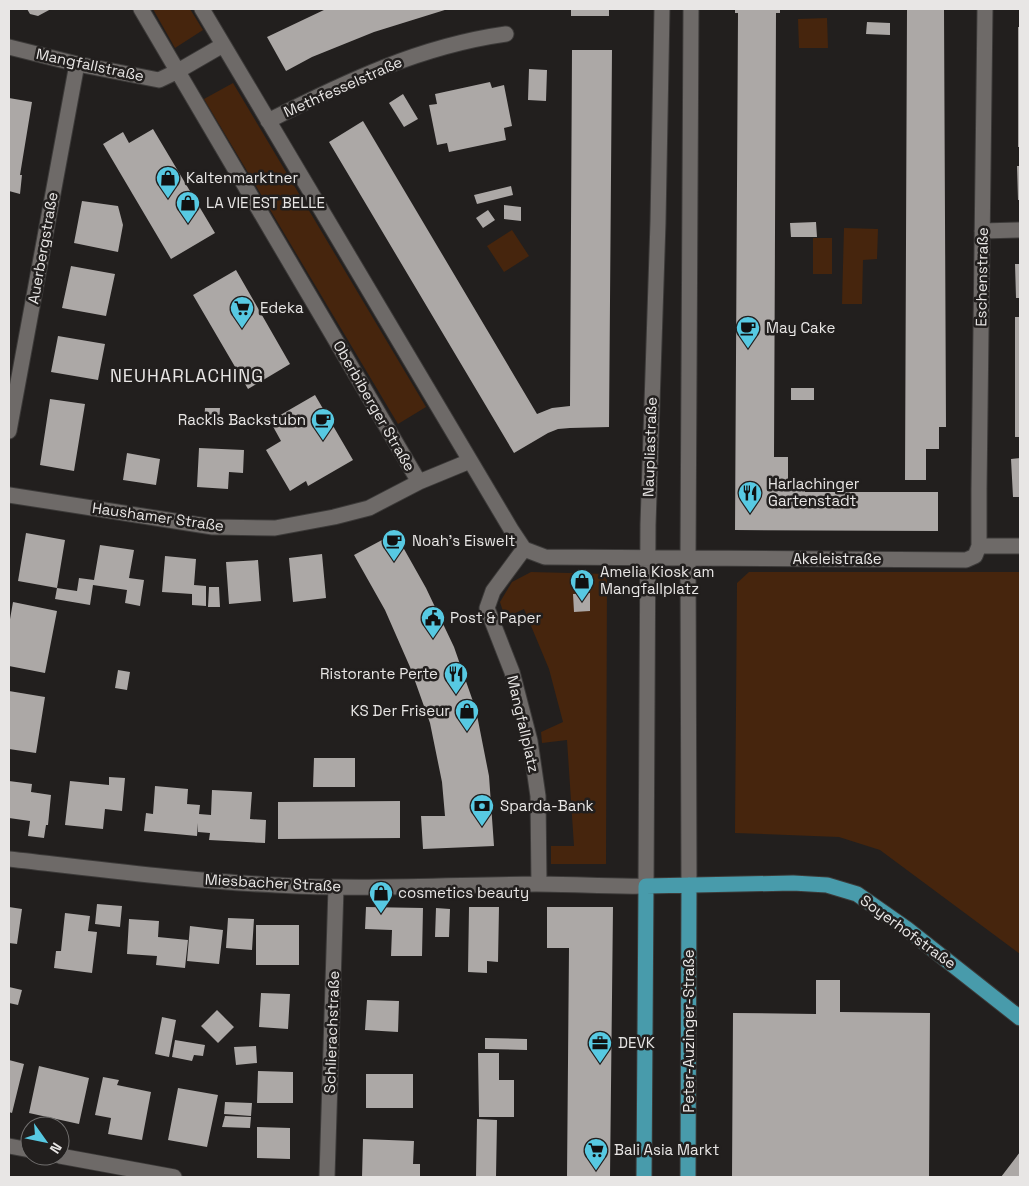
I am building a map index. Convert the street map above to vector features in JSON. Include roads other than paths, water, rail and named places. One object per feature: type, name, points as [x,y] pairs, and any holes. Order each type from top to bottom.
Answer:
[{"type":"main road","name":"Soyerhofstraße","points":[[689,885],[793,883],[828,885],[857,894],[914,934],[1020,1018]]},
{"type":"main road","points":[[644,1177],[646,886],[689,885]]},
{"type":"main road","name":"Peter-Auzinger-Straße","points":[[688,1177],[689,885]]},
{"type":"street","name":"Oberbiberger Straße","points":[[141,9],[419,482],[470,461]]},
{"type":"street","points":[[202,9],[524,549],[545,557],[688,558]]},
{"type":"street","name":"Naupliastraße","points":[[646,886],[648,558],[662,9]]},
{"type":"street","points":[[689,885],[688,558],[692,9]]},
{"type":"street","name":"Eschenstraße","points":[[979,546],[978,489],[984,9]]},
{"type":"street","name":"Methfesselstraße","points":[[268,121],[336,87],[391,63],[431,50],[484,37],[506,34]]},
{"type":"street","name":"Mangfallstraße","points":[[9,47],[77,64],[159,80],[223,45]]},
{"type":"street","name":"Auerbergstraße","points":[[9,431],[77,64]]},
{"type":"street","points":[[982,231],[1020,230]]},
{"type":"street","name":"Haushamer Straße","points":[[9,496],[213,527],[276,528],[369,508],[419,482]]},
{"type":"street","points":[[979,546],[1020,546]]},
{"type":"street","name":"Akeleistraße","points":[[688,558],[966,560],[975,556],[979,546]]},
{"type":"street","name":"Mangfallplatz","points":[[524,549],[493,592],[488,608],[512,672],[530,741],[538,796],[539,884]]},
{"type":"street","name":"Miesbacher Straße","points":[[9,859],[156,876],[276,885],[336,887],[539,884]]},
{"type":"street","points":[[539,884],[646,886]]},
{"type":"street","name":"Schlierachstraße","points":[[327,1177],[336,887]]},
{"type":"street","points":[[70,1158],[174,1177]]},
{"type":"place","name":"Kaltenmarktner","points":[[168,199]]},
{"type":"place","name":"LA VIE EST BELLE","points":[[188,224]]},
{"type":"place","name":"Edeka","points":[[242,329]]},
{"type":"place","name":"May Cake","points":[[748,349]]},
{"type":"place","name":"Rackls Backstubn","points":[[323,441]]},
{"type":"place","name":"Harlachinger Gartenstadt","points":[[750,514]]},
{"type":"place","name":"Noah's Eiswelt","points":[[394,562]]},
{"type":"place","name":"Amelia Kiosk am Mangfallplatz","points":[[582,602]]},
{"type":"place","name":"Post & Paper","points":[[433,639]]},
{"type":"place","name":"Ristorante Perte","points":[[456,695]]},
{"type":"place","name":"KS Der Friseur","points":[[467,732]]},
{"type":"place","name":"Sparda-Bank","points":[[482,827]]},
{"type":"place","name":"cosmetics beauty","points":[[381,914]]},
{"type":"place","name":"DEVK","points":[[600,1064]]},
{"type":"place","name":"Bali Asia Markt","points":[[596,1171]]},
{"type":"district","name":"NEUHARLACHING","points":[[187,376]]}]
